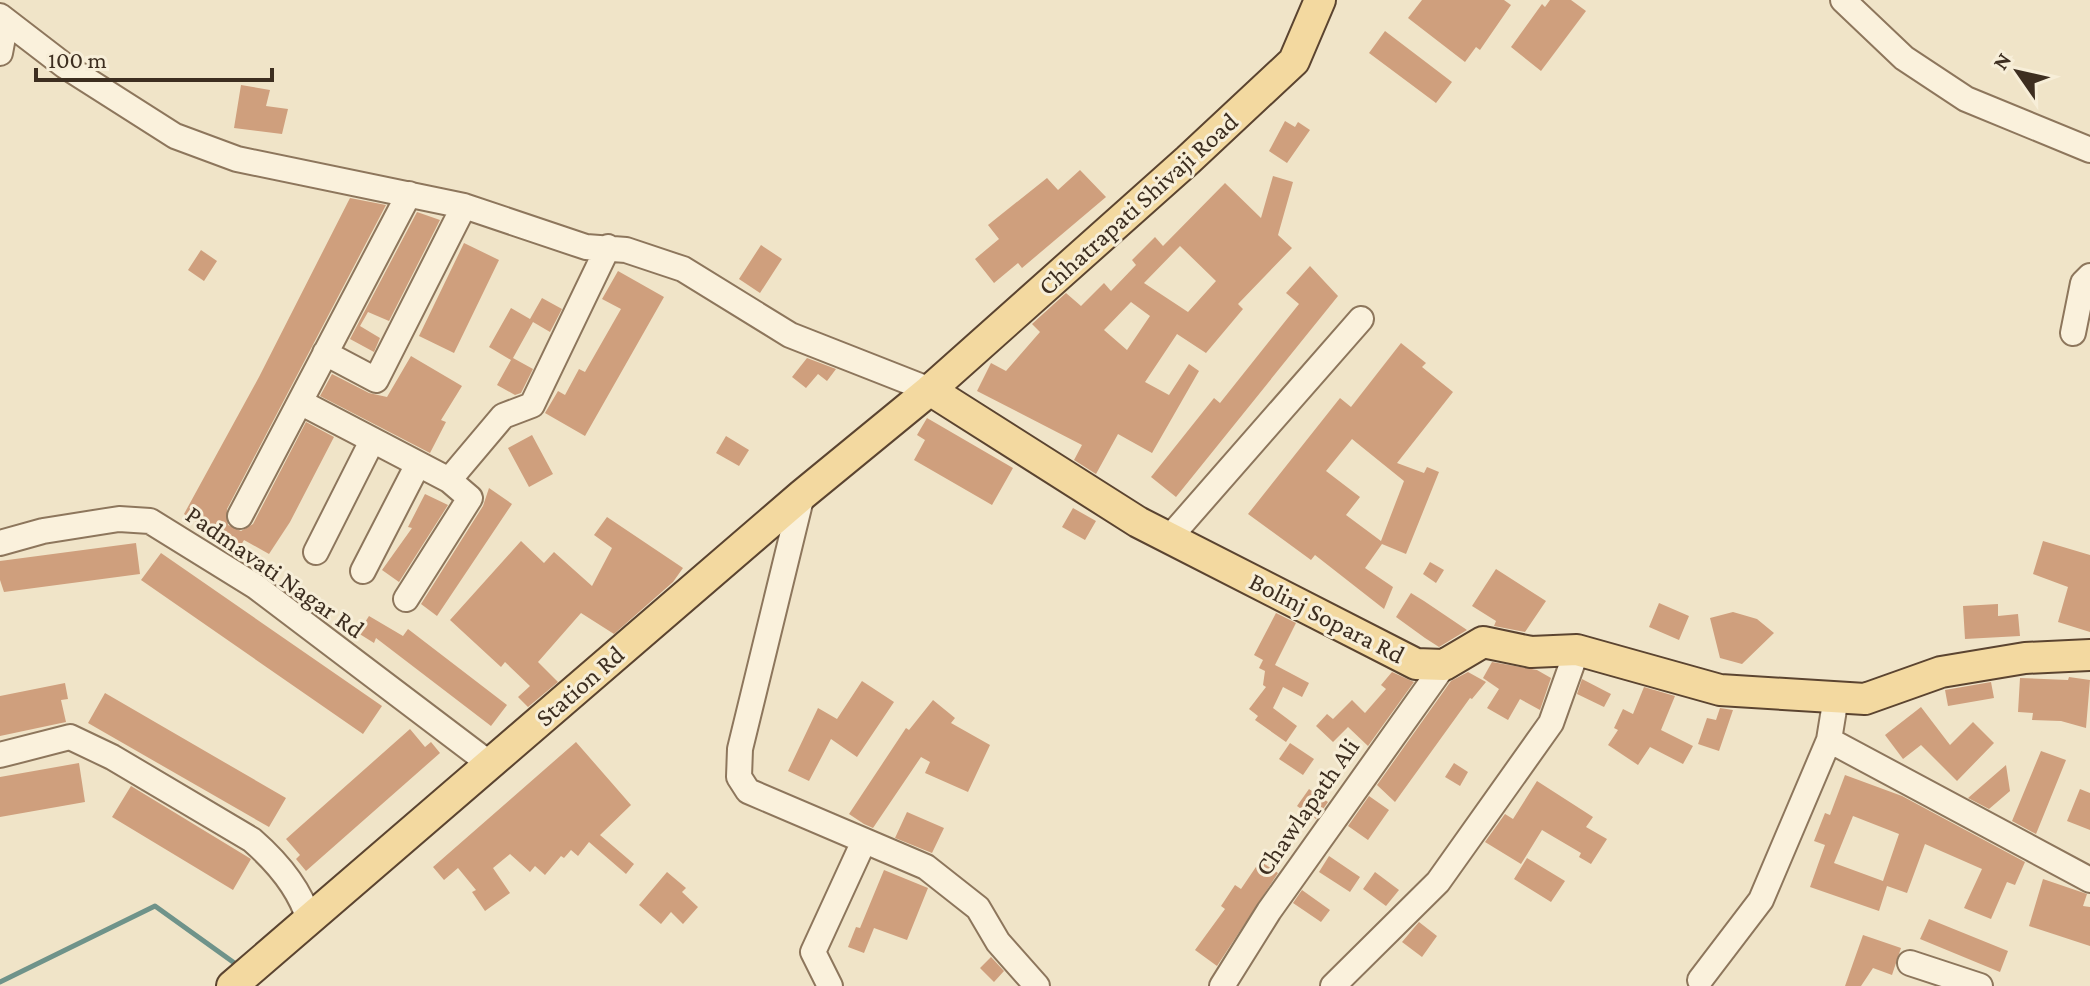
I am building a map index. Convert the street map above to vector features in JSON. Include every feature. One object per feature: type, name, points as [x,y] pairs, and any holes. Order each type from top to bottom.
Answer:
[{"type":"main road","name":"Chhatrapati Shivaji Road","points":[[930,390],[1294,61],[1320,0]]},
{"type":"main road","name":"Station Rd","points":[[232,986],[802,495],[930,390]]},
{"type":"main road","name":"Bolinj Sopara Rd","points":[[930,390],[1138,522],[1416,664],[1444,665]]},
{"type":"main road","points":[[1444,665],[1483,642],[1531,652],[1577,650],[1720,690],[1865,699],[1941,672],[2025,658],[2090,655]]},
{"type":"street","points":[[1843,0],[1904,58],[1966,99],[2090,150]]},
{"type":"street","points":[[0,16],[88,82],[175,136],[237,159],[464,206],[586,247],[608,247],[683,269],[790,335],[930,390]]},
{"type":"street","points":[[0,22],[4,32],[0,53]]},
{"type":"street","points":[[240,516],[409,194]]},
{"type":"street","points":[[325,353],[376,380],[464,206]]},
{"type":"street","points":[[449,480],[503,416],[532,405],[608,247]]},
{"type":"street","points":[[2073,333],[2083,283],[2090,276]]},
{"type":"street","points":[[1170,537],[1361,319]]},
{"type":"street","points":[[300,402],[417,466],[449,480],[470,498],[406,599]]},
{"type":"street","points":[[316,552],[372,441]]},
{"type":"street","points":[[363,571],[417,466]]},
{"type":"street","points":[[802,495],[740,749],[739,777],[748,791],[926,867],[954,886],[978,908],[998,942],[1037,986]]},
{"type":"street","name":"Padmavati Nagar Rd","points":[[0,543],[43,531],[104,521],[150,521],[255,586],[490,764]]},
{"type":"street","points":[[1333,986],[1438,882],[1551,723],[1577,650]]},
{"type":"street","name":"Chawlapath Ali","points":[[1222,986],[1269,911],[1444,665]]},
{"type":"street","points":[[1700,980],[1761,900],[1829,740],[1836,697]]},
{"type":"street","points":[[0,755],[70,737],[112,757],[252,840],[270,855],[304,903],[309,920]]},
{"type":"street","points":[[1829,740],[2090,880]]},
{"type":"street","points":[[830,986],[813,952],[864,841]]},
{"type":"street","points":[[1910,963],[1980,986]]},
{"type":"building","points":[[1422,0],[1504,0],[1511,5],[1480,50],[1476,47],[1465,62],[1408,18]]},
{"type":"building","points":[[1550,0],[1571,0],[1586,11],[1541,71],[1511,47],[1542,4],[1545,7]]},
{"type":"building","points":[[1385,31],[1452,82],[1436,103],[1369,53]]},
{"type":"building","points":[[241,85],[270,90],[266,106],[288,109],[282,134],[234,128]]},
{"type":"building","points":[[1285,121],[1295,127],[1298,122],[1310,130],[1287,163],[1269,151]]},
{"type":"building","points":[[1080,170],[1106,197],[1022,268],[1018,263],[994,283],[975,259],[999,239],[988,225],[1047,178],[1058,190]]},
{"type":"building","points":[[1273,176],[1293,182],[1278,235],[1292,248],[1238,304],[1243,309],[1206,353],[1177,334],[1145,382],[1169,395],[1189,364],[1199,371],[1152,453],[1118,434],[1096,474],[1074,460],[1082,445],[977,391],[991,363],[1006,371],[1040,332],[1032,324],[1066,293],[1081,306],[1104,283],[1111,291],[1136,265],[1132,260],[1155,237],[1163,246],[1225,183],[1261,218]],"holes":[[[1180,246],[1216,281],[1188,312],[1144,283]],[[1131,302],[1150,316],[1127,350],[1104,330]]]},
{"type":"building","points":[[350,198],[386,205],[227,509],[228,525],[241,531],[253,524],[306,422],[334,437],[290,522],[269,554],[244,540],[238,550],[184,514],[259,377]]},
{"type":"building","points":[[417,212],[440,220],[389,321],[368,312],[360,326],[380,338],[374,352],[350,339]]},
{"type":"building","points":[[464,243],[499,260],[454,353],[419,336]]},
{"type":"building","points":[[761,245],[782,259],[760,293],[739,279]]},
{"type":"building","points":[[201,250],[217,261],[204,281],[188,270]]},
{"type":"building","points":[[1310,266],[1338,296],[1176,497],[1151,477],[1214,398],[1220,403],[1299,304],[1286,293]]},
{"type":"building","points":[[618,271],[664,297],[585,436],[545,413],[558,391],[565,395],[579,369],[585,372],[621,309],[602,299]]},
{"type":"building","points":[[542,298],[562,309],[550,332],[533,322],[513,358],[533,369],[521,393],[515,395],[497,385],[511,360],[489,347],[511,308],[530,319]]},
{"type":"building","points":[[1401,343],[1426,363],[1422,367],[1453,392],[1397,463],[1424,473],[1427,467],[1439,472],[1406,554],[1382,544],[1365,568],[1393,587],[1384,609],[1315,555],[1311,560],[1248,514],[1340,398],[1351,407]],"holes":[[[1352,439],[1404,481],[1381,541],[1346,515],[1360,497],[1326,471]]]},
{"type":"building","points":[[411,356],[462,386],[441,420],[446,422],[430,453],[320,396],[332,374],[369,393],[387,397]]},
{"type":"building","points":[[807,358],[836,369],[827,381],[818,374],[806,388],[792,377]]},
{"type":"building","points":[[927,418],[1013,468],[992,505],[914,460],[925,440],[917,435]]},
{"type":"building","points":[[532,435],[553,474],[529,487],[508,448]]},
{"type":"building","points":[[726,436],[749,450],[739,466],[716,453]]},
{"type":"building","points":[[489,488],[512,504],[437,616],[421,604],[483,506]]},
{"type":"building","points":[[425,494],[448,505],[399,582],[382,570],[412,528],[408,527]]},
{"type":"building","points":[[1073,508],[1096,521],[1085,540],[1062,527]]},
{"type":"building","points":[[607,517],[683,568],[673,582],[614,634],[581,613],[538,662],[558,682],[528,707],[518,697],[530,686],[505,662],[501,667],[450,620],[521,541],[544,563],[554,552],[592,586],[612,548],[594,535]]},
{"type":"building","points":[[2043,541],[2090,555],[2090,632],[2058,622],[2068,587],[2033,574]]},
{"type":"building","points":[[136,543],[140,574],[4,592],[0,580],[0,561]]},
{"type":"building","points":[[161,553],[382,706],[363,734],[141,580]]},
{"type":"building","points":[[1430,562],[1444,570],[1436,583],[1423,574]]},
{"type":"building","points":[[1496,569],[1546,601],[1525,632],[1494,626],[1496,621],[1472,606]]},
{"type":"building","points":[[1411,593],[1467,630],[1439,647],[1425,638],[1396,617]]},
{"type":"building","points":[[1659,603],[1689,616],[1679,640],[1649,627]]},
{"type":"building","points":[[1998,604],[1998,616],[2018,614],[2020,636],[1965,639],[1963,606]]},
{"type":"building","points":[[1733,612],[1757,619],[1774,633],[1742,664],[1720,658],[1710,618]]},
{"type":"building","points":[[1276,613],[1296,623],[1275,665],[1309,683],[1302,697],[1283,687],[1273,708],[1297,726],[1286,742],[1255,720],[1258,716],[1249,709],[1266,687],[1263,685],[1265,671],[1259,668],[1263,660],[1254,655]]},
{"type":"building","points":[[369,616],[403,636],[408,629],[507,705],[491,726],[376,638],[374,643],[358,633]]},
{"type":"building","points":[[1492,662],[1537,670],[1551,678],[1540,710],[1520,699],[1508,720],[1487,708],[1499,689],[1483,678]]},
{"type":"building","points":[[1392,672],[1414,682],[1368,746],[1348,727],[1333,742],[1316,726],[1327,714],[1333,719],[1352,700],[1365,713],[1386,689],[1381,685]]},
{"type":"building","points":[[1468,672],[1486,682],[1470,698],[1395,802],[1377,785],[1451,681]]},
{"type":"building","points":[[2069,677],[2090,680],[2086,728],[2061,721],[2032,720],[2033,713],[2018,712],[2020,678],[2068,680]]},
{"type":"building","points":[[1582,679],[1611,694],[1604,707],[1577,694]]},
{"type":"building","points":[[862,681],[894,702],[857,757],[831,739],[809,781],[788,771],[818,708],[837,719]]},
{"type":"building","points":[[1991,682],[1994,698],[1948,706],[1945,690]]},
{"type":"building","points":[[65,683],[68,699],[61,700],[66,722],[0,736],[0,696]]},
{"type":"building","points":[[1644,687],[1675,696],[1661,730],[1693,746],[1683,764],[1650,747],[1638,765],[1608,745],[1618,730],[1614,728],[1623,709],[1633,714]]},
{"type":"building","points":[[105,693],[286,798],[269,827],[88,723]]},
{"type":"building","points":[[933,700],[955,718],[951,723],[990,745],[968,792],[925,773],[930,762],[921,757],[873,828],[864,824],[849,814],[906,728],[909,730]]},
{"type":"building","points":[[1921,707],[1950,745],[1973,722],[1994,743],[1957,781],[1921,745],[1903,759],[1885,735]]},
{"type":"building","points":[[1720,708],[1733,710],[1719,751],[1698,744],[1707,718],[1716,720]]},
{"type":"building","points":[[410,729],[425,747],[431,742],[440,753],[306,871],[296,859],[300,855],[286,839]]},
{"type":"building","points":[[576,742],[631,805],[600,835],[634,864],[626,874],[589,842],[578,856],[571,850],[564,858],[561,856],[545,875],[535,866],[530,872],[510,854],[493,868],[510,893],[485,911],[472,892],[476,890],[458,868],[444,880],[433,867]]},
{"type":"building","points":[[1290,743],[1314,759],[1303,775],[1279,759]]},
{"type":"building","points":[[2041,751],[2066,760],[2036,834],[2012,821]]},
{"type":"building","points":[[79,763],[85,802],[0,817],[0,777]]},
{"type":"building","points":[[1454,763],[1468,772],[1460,786],[1445,777]]},
{"type":"building","points":[[2006,765],[2010,791],[1989,809],[1968,798]]},
{"type":"building","points":[[1845,775],[1902,796],[2025,862],[2015,885],[2007,882],[1991,919],[1964,908],[1982,869],[1925,844],[1907,893],[1887,886],[1879,911],[1810,887],[1825,845],[1814,841],[1825,813],[1830,815]],"holes":[[[1853,816],[1899,834],[1883,881],[1834,863]]]},
{"type":"building","points":[[1537,781],[1593,817],[1586,827],[1607,839],[1591,864],[1579,857],[1581,853],[1542,830],[1521,864],[1485,842],[1505,814],[1513,819]]},
{"type":"building","points":[[131,786],[251,859],[233,890],[112,817]]},
{"type":"building","points":[[1309,789],[1328,802],[1316,819],[1297,806]]},
{"type":"building","points":[[2080,789],[2090,793],[2090,830],[2067,821]]},
{"type":"building","points":[[1369,796],[1389,810],[1368,840],[1348,826]]},
{"type":"building","points":[[907,812],[944,828],[932,853],[895,838]]},
{"type":"building","points":[[1329,856],[1360,877],[1350,892],[1319,872]]},
{"type":"building","points":[[1527,858],[1565,881],[1551,902],[1514,879]]},
{"type":"building","points":[[1260,861],[1278,873],[1217,966],[1195,950],[1225,909],[1221,906],[1235,885],[1241,889]]},
{"type":"building","points":[[884,870],[928,888],[907,940],[874,928],[864,953],[848,947],[856,927],[860,928]]},
{"type":"building","points":[[667,872],[686,888],[682,892],[698,907],[683,924],[671,912],[661,924],[639,905]]},
{"type":"building","points":[[1375,872],[1399,890],[1386,906],[1363,889]]},
{"type":"building","points":[[2043,879],[2087,894],[2083,906],[2090,907],[2090,946],[2029,926]]},
{"type":"building","points":[[1302,890],[1330,910],[1321,922],[1293,903]]},
{"type":"building","points":[[1929,919],[2008,951],[2000,972],[1920,939]]},
{"type":"building","points":[[1419,922],[1437,936],[1422,957],[1402,942]]},
{"type":"building","points":[[1863,935],[1901,948],[1892,975],[1873,968],[1861,986],[1845,986]]},
{"type":"building","points":[[991,957],[1004,971],[994,982],[980,968]]},
{"type":"waterway","points":[[0,982],[155,906],[240,967]]}]
